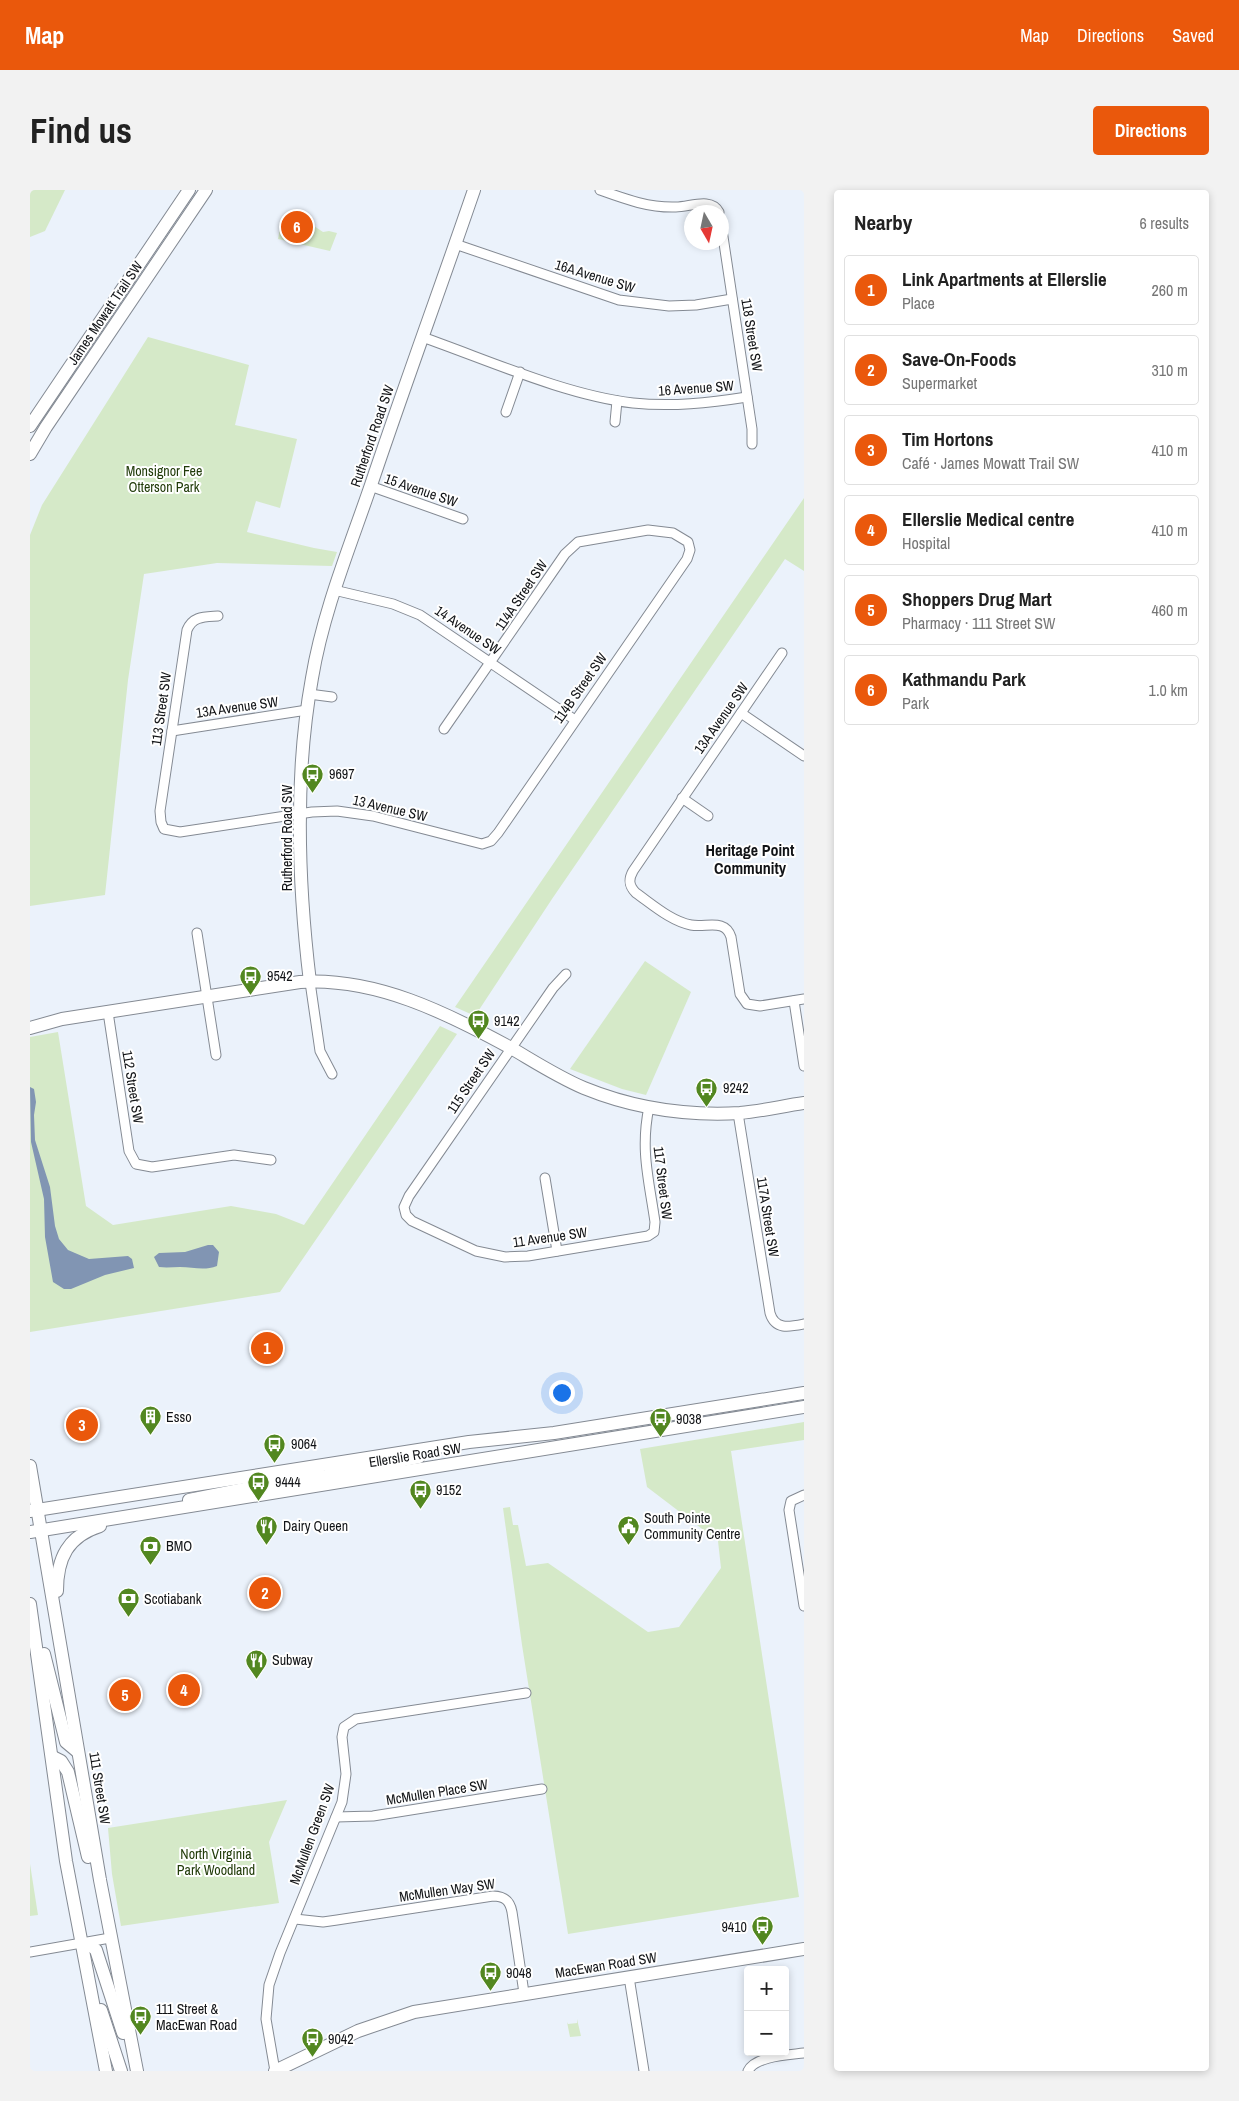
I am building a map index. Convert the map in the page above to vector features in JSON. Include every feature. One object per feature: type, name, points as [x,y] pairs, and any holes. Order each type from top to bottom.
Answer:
[{"type":"main road","name":"James Mowatt Trail SW","points":[[30,426],[189,190]]},
{"type":"main road","name":"James Mowatt Trail SW","points":[[30,454],[46,427],[206,190]]},
{"type":"main road","name":"Rutherford Road SW","points":[[310,982],[302,902],[300,814],[306,710],[322,628],[474,190]]},
{"type":"main road","points":[[30,1020],[62,1019],[310,982],[359,985],[388,992],[426,1007],[511,1048],[584,1088],[649,1107],[694,1113],[738,1113],[804,1103]]},
{"type":"main road","points":[[30,1028],[62,1019]]},
{"type":"main road","name":"Ellerslie Road SW","points":[[32,1514],[469,1442],[554,1433],[804,1393]]},
{"type":"main road","name":"Ellerslie Road SW","points":[[36,1531],[804,1407]]},
{"type":"main road","points":[[312,1487],[321,1478],[332,1474],[407,1460],[469,1442]]},
{"type":"main road","points":[[30,1466],[32,1514]]},
{"type":"main road","points":[[156,1513],[181,1502],[208,1495],[310,1476],[320,1466]]},
{"type":"main road","name":"111 Street SW","points":[[32,1514],[56,1621],[110,1938],[136,2071]]},
{"type":"main road","points":[[56,1621],[57,1579],[65,1552],[71,1543],[79,1535],[92,1529],[134,1516]]},
{"type":"main road","points":[[30,1604],[53,1757],[66,1861],[106,2071]]},
{"type":"main road","points":[[32,1618],[46,1659],[66,1742],[78,1752]]},
{"type":"main road","points":[[53,1757],[59,1759],[67,1768],[92,1873],[103,1897]]},
{"type":"main road","points":[[81,1943],[96,1950],[117,2016],[132,2048]]},
{"type":"main road","name":"MacEwan Road SW","points":[[275,2071],[358,2031],[397,2016],[440,2006],[804,1949]]},
{"type":"main road","points":[[86,1970],[120,2071]]},
{"type":"street","points":[[600,190],[649,206],[684,207]]},
{"type":"street","name":"16A Avenue SW","points":[[455,244],[619,300],[649,305],[676,306],[732,299]]},
{"type":"street","name":"118 Street SW","points":[[725,250],[752,429],[752,444]]},
{"type":"street","name":"16 Avenue SW","points":[[422,337],[575,390],[618,401],[680,405],[747,398]]},
{"type":"street","points":[[506,412],[520,372]]},
{"type":"street","points":[[615,422],[618,401]]},
{"type":"street","name":"15 Avenue SW","points":[[370,486],[463,519]]},
{"type":"street","name":"114B Street SW","points":[[491,841],[502,829],[687,559],[690,550],[685,539],[673,533],[657,530],[583,541],[569,549]]},
{"type":"street","name":"114A Street SW","points":[[444,729],[569,549]]},
{"type":"street","name":"14 Avenue SW","points":[[334,590],[411,610],[492,662],[575,720]]},
{"type":"street","name":"113 Street SW","points":[[164,829],[160,822],[160,811],[186,630],[195,619],[218,616]]},
{"type":"street","name":"13A Avenue SW","points":[[782,653],[633,871],[629,884],[636,894],[678,921],[693,926],[718,924],[728,930],[740,994],[747,1004],[760,1006],[794,1001]]},
{"type":"street","points":[[309,694],[332,698]]},
{"type":"street","name":"13A Avenue SW","points":[[172,730],[306,710]]},
{"type":"street","points":[[741,713],[804,757]]},
{"type":"street","points":[[682,798],[708,816]]},
{"type":"street","name":"13 Avenue SW","points":[[164,829],[180,832],[326,811],[350,812],[373,816],[476,843],[491,841]]},
{"type":"street","points":[[197,933],[216,1055]]},
{"type":"street","name":"115 Street SW","points":[[404,1207],[511,1048],[553,988],[566,974]]},
{"type":"street","points":[[310,982],[320,1051],[332,1074]]},
{"type":"street","points":[[804,999],[794,1001],[804,1066]]},
{"type":"street","name":"112 Street SW","points":[[108,1012],[129,1151],[136,1164],[152,1167],[234,1155],[271,1160]]},
{"type":"street","name":"117 Street SW","points":[[649,1107],[644,1133],[644,1152],[655,1222],[654,1232]]},
{"type":"street","name":"117A Street SW","points":[[738,1113],[770,1313],[776,1324],[784,1327],[804,1324]]},
{"type":"street","points":[[545,1178],[557,1251]]},
{"type":"street","name":"11 Avenue SW","points":[[404,1207],[406,1215],[412,1221],[483,1254],[517,1257],[644,1237],[654,1232]]},
{"type":"street","points":[[804,1494],[794,1498],[789,1506],[804,1606]]},
{"type":"street","name":"McMullen Green SW","points":[[275,2071],[267,2027],[266,2002],[274,1969],[336,1817],[345,1790],[346,1767],[342,1734],[344,1727],[348,1722],[356,1719],[526,1693]]},
{"type":"street","name":"McMullen Place SW","points":[[336,1817],[373,1816],[542,1789]]},
{"type":"street","name":"McMullen Way SW","points":[[295,1920],[329,1921],[493,1896],[504,1897],[509,1902],[512,1912],[524,1993]]},
{"type":"street","points":[[30,1952],[110,1938]]},
{"type":"street","points":[[629,1977],[644,2071]]},
{"type":"street","points":[[748,2071],[753,2064],[762,2060],[804,2053]]},
{"type":"green space","points":[[30,190],[65,190],[45,231],[30,237]]},
{"type":"green space","points":[[290,210],[323,232],[337,233],[330,251],[278,239],[281,223]]},
{"type":"green space","name":"Monsignor Fee Otterson Park","points":[[148,337],[249,365],[235,425],[297,439],[280,508],[256,501],[247,532],[337,552],[332,566],[217,563],[144,574],[128,680],[105,895],[30,906],[30,535],[42,505]]},
{"type":"green space","points":[[804,498],[804,571],[785,559],[552,899],[475,1016],[455,1007]]},
{"type":"green space","points":[[645,961],[691,992],[646,1095],[622,1089],[570,1069]]},
{"type":"green space","points":[[440,1026],[457,1034],[280,1292],[30,1332],[30,1037],[58,1032],[86,1206],[113,1225],[231,1206],[276,1214],[304,1225]]},
{"type":"green space","points":[[804,1422],[804,1440],[731,1451],[799,1897],[568,1934],[522,1645],[503,1508],[510,1507],[513,1525],[518,1525],[526,1566],[548,1563],[648,1632],[679,1627],[721,1568],[718,1541],[647,1487],[640,1449]]},
{"type":"green space","name":"North Virginia Park Woodland","points":[[287,1800],[269,1842],[279,1903],[121,1926],[112,1874],[108,1828]]},
{"type":"green space","points":[[30,1864],[38,1915],[30,1916]]},
{"type":"green space","points":[[577,2019],[581,2036],[570,2037],[567,2022],[568,2024],[577,2023]]},
{"type":"water","points":[[30,1087],[34,1089],[36,1102],[34,1115],[35,1140],[50,1187],[55,1226],[59,1239],[68,1250],[89,1259],[128,1256],[132,1259],[134,1268],[105,1275],[71,1289],[64,1289],[53,1282],[45,1237],[44,1199],[31,1142]]},
{"type":"water","points":[[213,1245],[219,1252],[217,1266],[203,1269],[159,1267],[154,1257],[159,1253],[185,1252]]},
{"type":"place","name":"Kathmandu Park","points":[[297,227]]},
{"type":"place","name":"9697","points":[[313,793]]},
{"type":"place","name":"9542","points":[[251,995]]},
{"type":"place","name":"9142","points":[[478,1040]]},
{"type":"place","name":"9242","points":[[707,1107]]},
{"type":"place","name":"Link Apartments at Ellerslie","points":[[267,1348]]},
{"type":"place","name":"Tim Hortons","points":[[82,1425]]},
{"type":"place","name":"Esso","points":[[150,1436]]},
{"type":"place","name":"9038","points":[[660,1438]]},
{"type":"place","name":"9064","points":[[275,1463]]},
{"type":"place","name":"9444","points":[[259,1501]]},
{"type":"place","name":"9152","points":[[420,1509]]},
{"type":"place","name":"Dairy Queen","points":[[267,1545]]},
{"type":"place","name":"South Pointe Community Centre","points":[[628,1545]]},
{"type":"place","name":"BMO","points":[[150,1565]]},
{"type":"place","name":"Save-On-Foods","points":[[265,1593]]},
{"type":"place","name":"Scotiabank","points":[[128,1618]]},
{"type":"place","name":"Subway","points":[[256,1679]]},
{"type":"place","name":"Ellerslie Medical centre","points":[[184,1690]]},
{"type":"place","name":"Shoppers Drug Mart","points":[[125,1695]]},
{"type":"place","name":"9410","points":[[763,1946]]},
{"type":"place","name":"9048","points":[[490,1992]]},
{"type":"place","name":"111 Street & MacEwan Road","points":[[140,2036]]},
{"type":"place","name":"9042","points":[[312,2058]]},
{"type":"district","name":"Heritage Point Community","points":[[750,859]]}]
